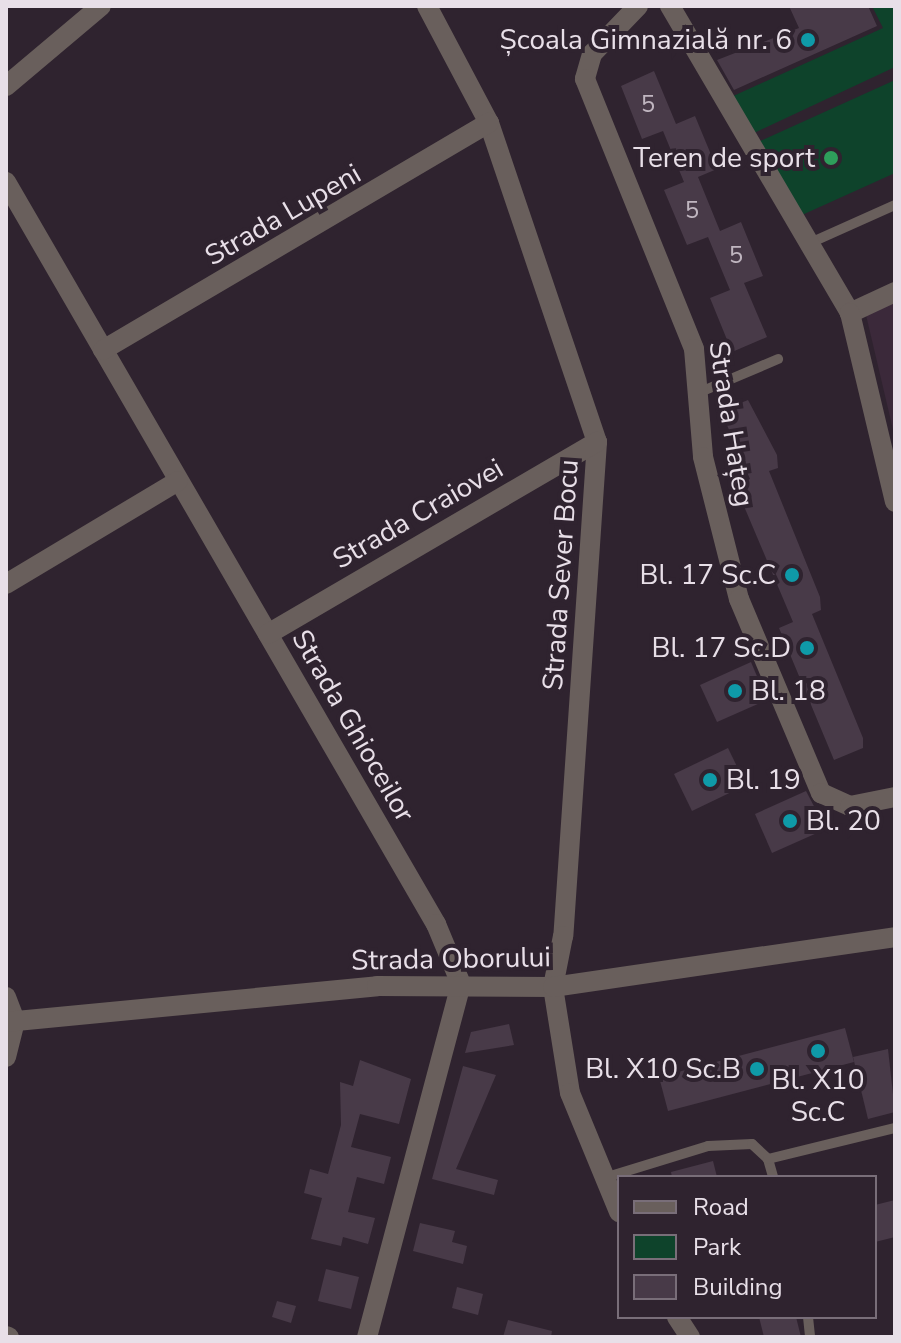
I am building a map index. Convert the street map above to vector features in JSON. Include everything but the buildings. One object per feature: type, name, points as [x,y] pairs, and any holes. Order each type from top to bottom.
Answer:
[{"type":"street","points":[[6,86],[101,6]]},
{"type":"street","name":"Strada Sever Bocu","points":[[427,6],[489,123],[597,442],[563,936],[553,987]]},
{"type":"street","name":"Strada Hațeg","points":[[638,6],[592,54],[585,79],[689,331],[703,457],[726,558],[816,785],[838,804],[895,797]]},
{"type":"street","points":[[670,6],[850,313],[895,502]]},
{"type":"street","name":"Strada Lupeni","points":[[103,350],[489,123]]},
{"type":"street","name":"Strada Ghioceilor","points":[[6,182],[436,924],[461,984]]},
{"type":"street","points":[[850,313],[895,292]]},
{"type":"street","name":"Strada Craiovei","points":[[268,634],[597,442]]},
{"type":"street","points":[[6,584],[178,481]]},
{"type":"street","name":"Strada Oborului","points":[[11,1022],[461,984],[553,987],[895,937]]},
{"type":"street","points":[[367,1337],[461,984]]},
{"type":"street","points":[[553,987],[570,1093],[602,1179],[617,1208]]},
{"type":"street","points":[[6,997],[11,1022],[6,1057]]},
{"type":"street","points":[[678,1319],[690,1337]]},
{"type":"lane","points":[[810,243],[895,205]]},
{"type":"lane","points":[[698,393],[778,359]]},
{"type":"lane","points":[[768,1159],[895,1128]]},
{"type":"lane","points":[[602,1179],[708,1146],[752,1144],[768,1159],[772,1175]]},
{"type":"shaded area","points":[[895,301],[895,438],[866,315]]},
{"type":"green space","points":[[872,6],[895,6],[895,67],[754,133],[731,97],[883,28]]},
{"type":"green space","name":"Teren de sport","points":[[895,80],[895,173],[802,215],[758,142]]},
{"type":"place","name":"Școala Gimnazială nr. 6","points":[[808,40]]},
{"type":"place","name":"Teren de sport","points":[[831,158]]},
{"type":"place","name":"Bl. 17 Sc.C","points":[[792,575]]},
{"type":"place","name":"Bl. 17 Sc.D","points":[[807,648]]},
{"type":"place","name":"Bl. 18","points":[[735,691]]},
{"type":"place","name":"Bl. 19","points":[[710,780]]},
{"type":"place","name":"Bl. 20","points":[[790,821]]},
{"type":"place","name":"Bl. X10 Sc.C","points":[[818,1051]]},
{"type":"place","name":"Bl. X10 Sc.B","points":[[757,1069]]}]
